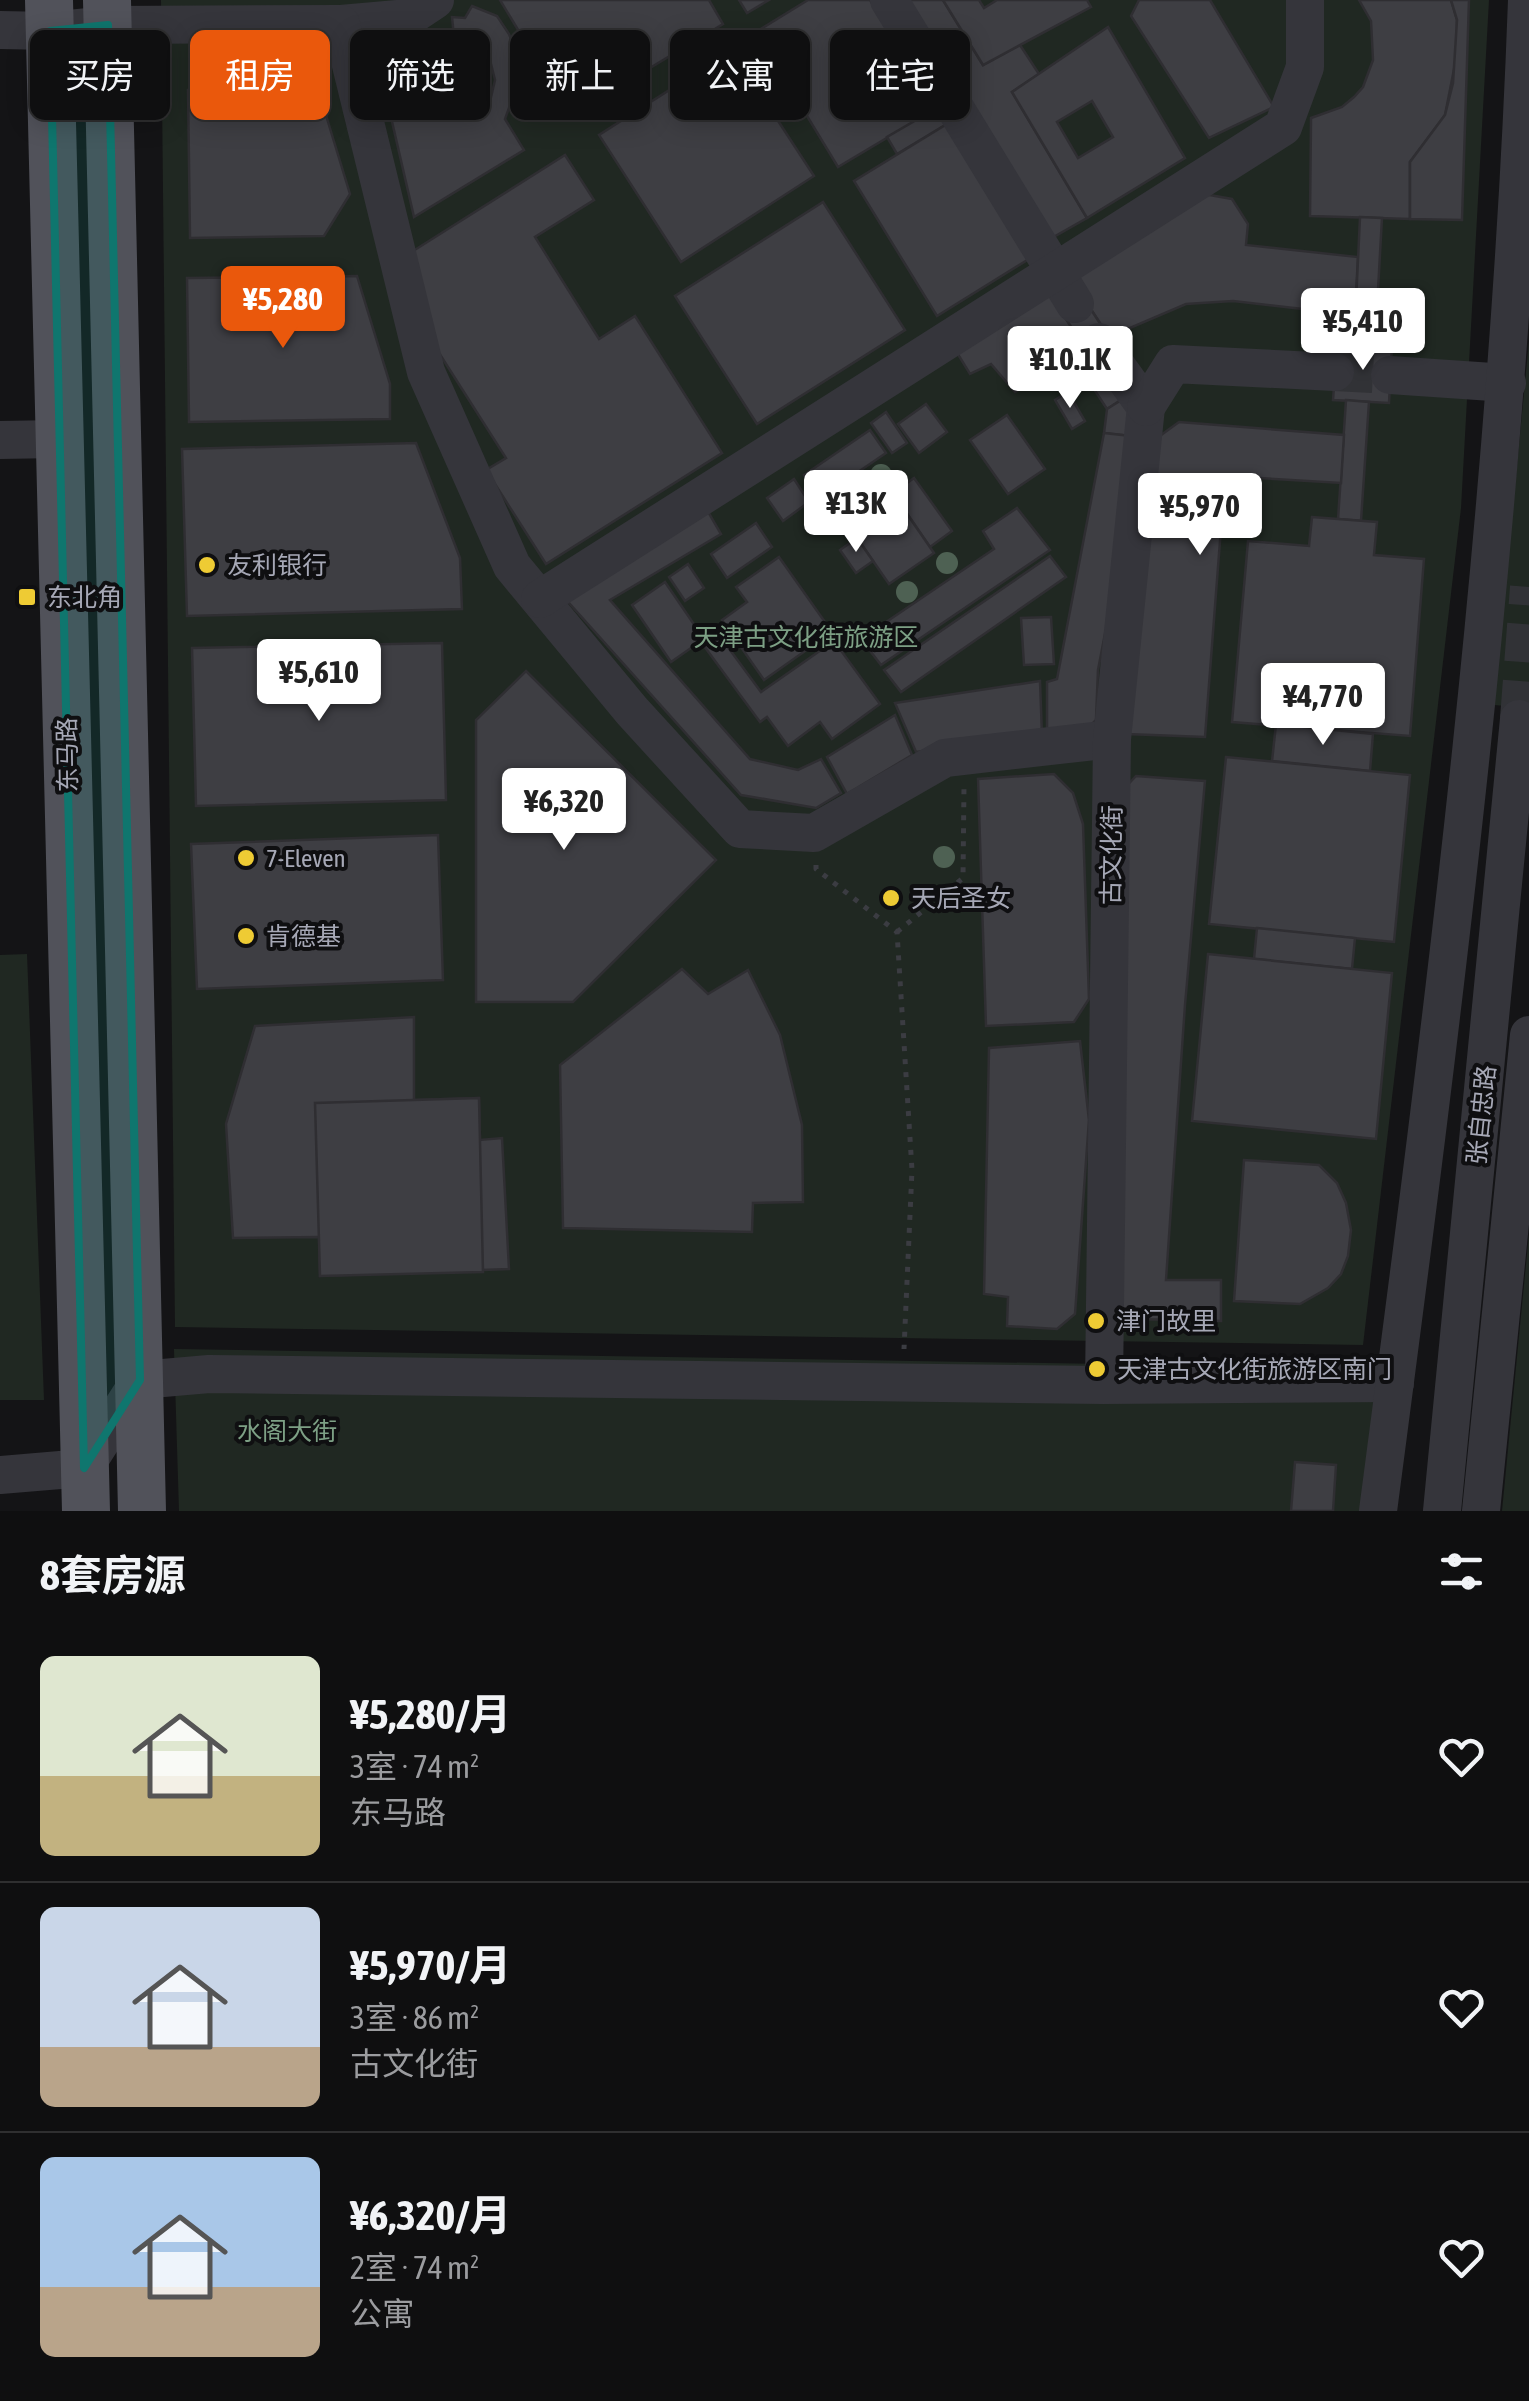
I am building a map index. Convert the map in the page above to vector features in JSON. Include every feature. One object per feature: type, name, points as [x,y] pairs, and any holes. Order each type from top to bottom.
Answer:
[{"type":"main road","name":"东马路","points":[[51,10],[85,1490]]},
{"type":"main road","points":[[108,12],[140,1511]]},
{"type":"street","points":[[0,30],[51,10],[342,24],[408,18],[436,0]]},
{"type":"street","points":[[888,0],[1074,304]]},
{"type":"street","points":[[540,599],[1283,128],[1305,67],[1305,0]]},
{"type":"street","points":[[1378,1511],[1483,654],[1507,383],[1528,0]]},
{"type":"street","points":[[342,24],[426,372],[512,566],[632,712],[740,829],[814,833],[945,758],[1112,740]]},
{"type":"street","points":[[1173,364],[1146,408],[1103,348],[1173,364],[1334,372]]},
{"type":"street","points":[[1390,375],[1507,383]]},
{"type":"street","name":"古文化街","points":[[1104,1385],[1112,740],[1146,408]]},
{"type":"street","points":[[0,440],[58,440]]},
{"type":"street","name":"张自忠路","points":[[1442,1511],[1519,719]]},
{"type":"street","name":"张自忠路","points":[[1481,1511],[1529,1035]]},
{"type":"street","points":[[85,1490],[140,1380],[209,1374],[1104,1385],[1395,1383]]},
{"type":"street","points":[[0,1474],[85,1490],[140,1511]]},
{"type":"path","points":[[897,932],[963,878],[965,756]]},
{"type":"path","points":[[814,833],[816,869],[897,932],[912,1170],[903,1382]]},
{"type":"highlighted area","points":[[108,25],[140,1380],[84,1468],[58,439],[50,31]]},
{"type":"green space","name":"天津古文化街旅游区","points":[[161,0],[1489,0],[1461,508],[1363,1345],[175,1327],[162,120],[170,120],[170,30],[161,30]]},
{"type":"green space","points":[[1529,341],[1529,708],[1494,705]]},
{"type":"green space","points":[[27,954],[44,1400],[0,1400],[0,955]]},
{"type":"green space","points":[[1529,1234],[1529,1511],[1502,1511]]},
{"type":"green space","name":"水阁大街","points":[[174,1349],[1412,1369],[1395,1511],[179,1511]]},
{"type":"building","points":[[500,0],[709,0],[723,24],[713,30],[670,30],[670,56],[650,68],[650,30],[518,30]]},
{"type":"building","points":[[739,0],[769,0],[747,13]]},
{"type":"building","points":[[808,0],[870,0],[889,30],[830,30],[830,120],[917,120],[838,167],[809,120],[810,30],[759,30]]},
{"type":"building","points":[[908,0],[943,0],[961,30],[926,30]]},
{"type":"building","points":[[943,0],[979,0],[984,8],[997,0],[1087,0],[1091,7],[983,65],[970,44],[970,30],[961,30]]},
{"type":"building","points":[[1139,0],[1210,0],[1274,107],[1209,138],[1131,16]]},
{"type":"building","points":[[1359,0],[1451,0],[1457,20],[1457,54],[1445,115],[1410,162],[1410,219],[1310,216],[1311,118],[1342,107],[1354,97],[1363,87],[1373,60],[1371,21]]},
{"type":"building","points":[[1451,0],[1469,0],[1462,220],[1410,219],[1410,162],[1445,115],[1453,83],[1457,20]]},
{"type":"building","points":[[472,6],[497,16],[509,34],[510,105],[505,119],[524,150],[414,217],[392,120],[490,120],[495,80],[490,63],[490,30],[453,30],[452,17],[465,18]]},
{"type":"building","points":[[1108,27],[1185,158],[1087,218],[1012,92]],"holes":[[[1092,101],[1113,137],[1078,158],[1057,122]]]},
{"type":"building","points":[[970,44],[983,65],[1020,45],[1039,74],[1012,92],[1087,218],[1050,239],[970,104]]},
{"type":"building","points":[[188,90],[190,120],[327,120],[350,194],[324,236],[190,238]]},
{"type":"building","points":[[670,90],[670,120],[778,120],[814,176],[681,262],[599,135],[622,120],[650,120],[650,102]]},
{"type":"building","points":[[916,120],[944,120],[947,124],[897,154],[887,137]]},
{"type":"building","points":[[947,124],[1029,259],[937,316],[854,181]]},
{"type":"building","points":[[565,155],[594,200],[535,237],[599,339],[635,316],[722,453],[546,564],[486,470],[506,458],[425,331],[413,251]]},
{"type":"building","points":[[1204,194],[1232,199],[1248,224],[1246,245],[1358,257],[1355,315],[1233,301],[1186,304],[1109,337],[1068,274]]},
{"type":"building","points":[[823,202],[905,330],[757,424],[675,296]]},
{"type":"building","points":[[1360,217],[1382,218],[1375,345],[1354,344]]},
{"type":"building","points":[[357,276],[390,384],[390,419],[189,422],[187,278]]},
{"type":"building","points":[[1045,286],[1086,350],[1015,392],[991,364],[970,374],[951,343]]},
{"type":"building","points":[[1084,299],[1109,337],[1086,350],[1061,311]]},
{"type":"building","points":[[1337,342],[1392,346],[1389,403],[1333,400]]},
{"type":"building","points":[[1107,365],[1127,396],[1107,409],[1086,377]]},
{"type":"building","points":[[1068,392],[1085,421],[1072,429],[1055,400]]},
{"type":"building","points":[[1123,399],[1129,411],[1131,436],[1104,433],[1107,409]]},
{"type":"building","points":[[1346,400],[1369,402],[1361,521],[1338,519]]},
{"type":"building","points":[[926,404],[947,432],[919,453],[898,424]]},
{"type":"building","points":[[886,412],[907,443],[892,453],[871,423]]},
{"type":"building","points":[[1007,415],[1045,469],[1008,494],[970,440]]},
{"type":"building","points":[[1179,422],[1344,435],[1341,483],[1225,476],[1205,737],[1126,734],[1157,438]]},
{"type":"building","points":[[870,430],[886,453],[820,498],[804,475]]},
{"type":"building","points":[[1104,433],[1131,436],[1130,505],[1098,670],[1096,720],[1078,738],[1047,738],[1047,682],[1057,679]]},
{"type":"building","points":[[416,443],[460,558],[462,609],[187,616],[182,449]]},
{"type":"building","points":[[914,478],[952,531],[930,547],[893,493]]},
{"type":"building","points":[[794,479],[809,502],[783,521],[767,498]]},
{"type":"building","points":[[889,488],[934,553],[889,584],[844,519]]},
{"type":"building","points":[[703,503],[721,534],[610,600],[750,759],[798,770],[821,759],[841,793],[816,808],[741,795],[561,594]]},
{"type":"building","points":[[1017,508],[1050,550],[881,665],[861,639],[994,549],[983,531]]},
{"type":"building","points":[[1312,517],[1377,522],[1374,555],[1424,559],[1410,736],[1232,722],[1248,541],[1309,546]]},
{"type":"building","points":[[756,523],[772,547],[727,578],[711,554]]},
{"type":"building","points":[[857,538],[873,561],[856,573],[840,550]]},
{"type":"building","points":[[1050,556],[1066,577],[901,692],[884,670]]},
{"type":"building","points":[[779,557],[832,632],[764,680],[722,620],[747,602],[736,587]]},
{"type":"building","points":[[688,564],[704,588],[685,601],[669,577]]},
{"type":"building","points":[[665,582],[704,639],[671,662],[632,605]]},
{"type":"building","points":[[1051,617],[1054,664],[1024,665],[1021,618]]},
{"type":"building","points":[[719,635],[761,692],[834,641],[880,704],[832,739],[820,722],[788,746],[767,717],[760,722],[704,646]]},
{"type":"building","points":[[442,643],[446,800],[196,806],[192,648]]},
{"type":"building","points":[[526,671],[716,860],[573,1002],[476,1002],[476,720]]},
{"type":"building","points":[[1040,681],[1042,735],[916,752],[895,703]]},
{"type":"building","points":[[895,715],[912,755],[847,794],[827,757]]},
{"type":"building","points":[[1276,724],[1373,734],[1370,771],[1272,761]]},
{"type":"building","points":[[1226,757],[1410,775],[1394,942],[1209,924]]},
{"type":"building","points":[[1054,774],[1073,793],[1083,824],[1089,999],[1074,1022],[986,1026],[978,779]]},
{"type":"building","points":[[1136,776],[1205,781],[1166,1280],[1221,1280],[1221,1321],[1134,1319],[1115,1300],[1120,793]]},
{"type":"building","points":[[438,835],[443,980],[197,989],[191,844]]},
{"type":"building","points":[[1257,928],[1355,938],[1352,969],[1254,959]]},
{"type":"building","points":[[1208,954],[1392,973],[1376,1139],[1192,1121]]},
{"type":"building","points":[[682,969],[708,994],[748,970],[780,1035],[802,1125],[803,1202],[753,1203],[752,1232],[563,1228],[560,1065]]},
{"type":"building","points":[[414,1017],[414,1100],[479,1098],[480,1140],[502,1138],[509,1269],[320,1276],[319,1237],[233,1238],[226,1124],[255,1026]]},
{"type":"building","points":[[1080,1041],[1089,1120],[1075,1314],[1057,1329],[1007,1326],[1008,1297],[984,1294],[989,1048]]},
{"type":"building","points":[[479,1098],[483,1272],[320,1276],[315,1103]]},
{"type":"building","points":[[1244,1160],[1319,1165],[1337,1183],[1346,1203],[1351,1230],[1341,1274],[1328,1288],[1300,1304],[1234,1301]]},
{"type":"building","points":[[1295,1462],[1336,1465],[1333,1511],[1291,1511]]},
{"type":"tunnel","points":[[1335,372],[1390,375]]},
{"type":"tunnel","points":[[1519,719],[1529,587]]},
{"type":"place","name":"友利银行","points":[[207,565]]},
{"type":"place","name":"东北角","points":[[27,597]]},
{"type":"place","name":"7-Eleven","points":[[246,858]]},
{"type":"place","name":"天后圣女","points":[[891,898]]},
{"type":"place","name":"肯德基","points":[[246,936]]},
{"type":"place","name":"津门故里","points":[[1096,1321]]},
{"type":"place","name":"天津古文化街旅游区南门","points":[[1097,1369]]}]
